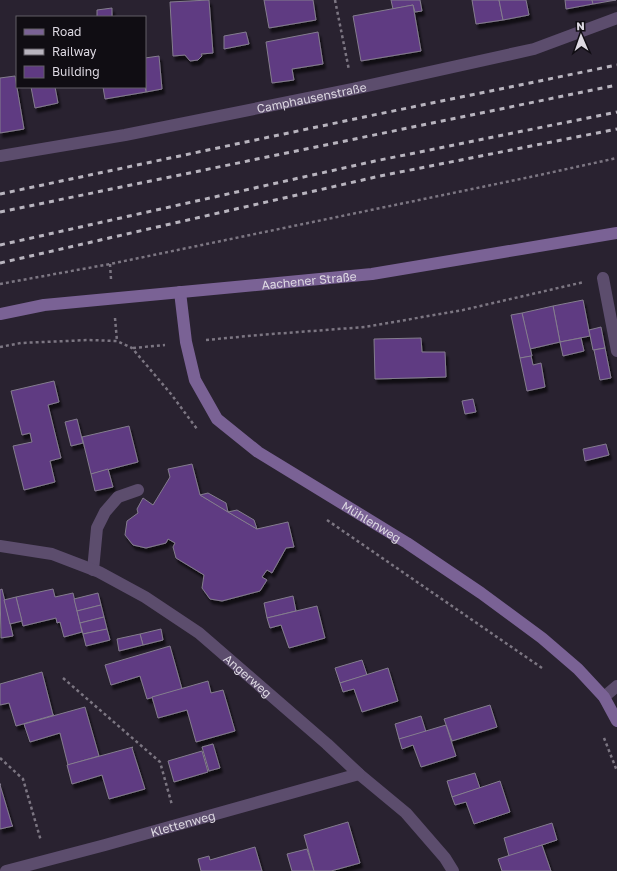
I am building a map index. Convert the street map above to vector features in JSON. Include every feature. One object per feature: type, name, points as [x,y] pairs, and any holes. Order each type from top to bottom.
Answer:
[{"type":"street","name":"Camphausenstraße","points":[[0,156],[125,135],[353,89],[534,49],[617,18]]},
{"type":"street","name":"Aachener Straße","points":[[0,314],[44,305],[372,274],[617,233]]},
{"type":"street","points":[[603,278],[617,351]]},
{"type":"street","name":"Mühlenweg","points":[[180,292],[186,342],[195,380],[217,419],[258,452],[407,543],[481,593],[542,638],[578,669],[604,697],[617,721]]},
{"type":"street","points":[[93,570],[96,528],[105,512],[118,498],[138,490]]},
{"type":"street","name":"Angerweg","points":[[0,546],[52,554],[93,570],[145,597],[199,633],[327,744],[359,774],[406,813],[445,858],[453,871]]},
{"type":"street","points":[[604,697],[617,686]]},
{"type":"street","name":"Klettenweg","points":[[6,871],[359,774]]},
{"type":"path","points":[[335,0],[353,89]]},
{"type":"path","points":[[0,284],[133,259],[617,158]]},
{"type":"path","points":[[132,348],[259,335],[365,327],[463,310],[603,278]]},
{"type":"path","points":[[0,347],[21,343],[89,340],[117,341],[132,348],[202,433]]},
{"type":"path","points":[[322,517],[545,670]]},
{"type":"path","points":[[62,678],[160,762],[178,824]]},
{"type":"path","points":[[604,736],[617,772]]},
{"type":"path","points":[[0,758],[23,779],[46,860]]},
{"type":"building","points":[[209,0],[213,53],[201,54],[202,56],[198,60],[190,61],[185,55],[173,56],[170,2]]},
{"type":"building","points":[[264,0],[313,0],[316,20],[269,28]]},
{"type":"building","points":[[391,0],[420,0],[422,11],[415,12],[413,5],[393,9]]},
{"type":"building","points":[[472,0],[499,0],[503,20],[476,24]]},
{"type":"building","points":[[499,0],[526,0],[529,15],[503,20]]},
{"type":"building","points":[[565,0],[592,0],[593,4],[566,9]]},
{"type":"building","points":[[592,0],[616,0],[593,4]]},
{"type":"building","points":[[413,5],[421,51],[361,61],[353,16]]},
{"type":"building","points":[[112,8],[112,16],[97,16],[97,10]]},
{"type":"building","points":[[246,32],[249,44],[224,49],[224,36]]},
{"type":"building","points":[[318,32],[323,64],[292,69],[294,80],[272,83],[266,42]]},
{"type":"building","points":[[159,56],[162,89],[146,92],[146,58]]},
{"type":"building","points":[[15,76],[24,129],[0,133],[0,78]]},
{"type":"building","points":[[31,88],[55,88],[58,103],[35,108]]},
{"type":"building","points":[[103,88],[145,88],[146,92],[105,99]]},
{"type":"building","points":[[583,300],[590,336],[560,342],[553,306]]},
{"type":"building","points":[[553,306],[560,342],[530,349],[522,313]]},
{"type":"building","points":[[522,313],[532,356],[520,358],[511,315]]},
{"type":"building","points":[[601,327],[605,348],[593,350],[589,330]]},
{"type":"building","points":[[421,338],[422,352],[445,352],[446,377],[375,379],[374,339]]},
{"type":"building","points":[[581,338],[584,351],[563,356],[560,342]]},
{"type":"building","points":[[605,348],[611,378],[600,380],[594,350]]},
{"type":"building","points":[[531,356],[533,365],[541,363],[545,387],[527,391],[520,358]]},
{"type":"building","points":[[54,381],[59,402],[48,405],[61,458],[50,461],[55,482],[24,490],[13,446],[32,442],[30,433],[22,435],[11,391]]},
{"type":"building","points":[[473,399],[476,412],[465,414],[462,401]]},
{"type":"building","points":[[77,419],[83,443],[71,446],[65,422]]},
{"type":"building","points":[[129,426],[138,462],[91,474],[82,437]]},
{"type":"building","points":[[606,444],[609,455],[585,461],[583,449]]},
{"type":"building","points":[[192,464],[200,495],[257,529],[288,522],[294,547],[286,548],[272,573],[267,570],[262,577],[267,580],[260,591],[222,601],[210,599],[202,588],[204,575],[176,558],[173,547],[175,543],[168,539],[166,543],[146,548],[133,545],[125,535],[127,521],[138,513],[137,509],[143,498],[153,505],[170,477],[168,469]]},
{"type":"building","points":[[108,469],[113,487],[95,491],[91,474]]},
{"type":"building","points":[[208,493],[226,503],[228,512],[200,495]]},
{"type":"building","points":[[237,510],[254,520],[257,529],[228,512]]},
{"type":"building","points":[[2,589],[13,636],[1,638],[0,590]]},
{"type":"building","points":[[53,589],[55,597],[73,593],[82,632],[64,637],[60,622],[57,623],[56,618],[23,626],[16,597]]},
{"type":"building","points":[[98,593],[101,605],[77,611],[74,599]]},
{"type":"building","points":[[293,596],[296,611],[267,618],[264,603]]},
{"type":"building","points":[[16,597],[22,621],[10,624],[4,600]]},
{"type":"building","points":[[101,605],[104,617],[80,623],[77,611]]},
{"type":"building","points":[[317,606],[325,638],[289,648],[281,625],[270,628],[267,618]]},
{"type":"building","points":[[104,617],[107,629],[83,634],[80,623]]},
{"type":"building","points":[[107,629],[110,640],[86,646],[83,634]]},
{"type":"building","points":[[161,629],[163,640],[143,645],[140,634]]},
{"type":"building","points":[[140,634],[143,645],[119,651],[117,639]]},
{"type":"building","points":[[170,646],[182,689],[147,699],[140,676],[111,685],[105,665]]},
{"type":"building","points":[[362,660],[367,675],[340,683],[335,668]]},
{"type":"building","points":[[388,668],[398,701],[362,712],[354,689],[343,692],[340,683]]},
{"type":"building","points":[[42,672],[54,715],[16,726],[9,703],[0,705],[0,684]]},
{"type":"building","points":[[208,681],[211,693],[223,690],[235,731],[196,742],[187,710],[158,718],[152,697]]},
{"type":"building","points":[[490,705],[497,727],[452,741],[444,719]]},
{"type":"building","points":[[85,707],[99,756],[68,765],[60,733],[30,742],[24,724]]},
{"type":"building","points":[[421,716],[426,732],[399,739],[395,724]]},
{"type":"building","points":[[446,725],[456,756],[421,767],[413,745],[402,749],[399,739]]},
{"type":"building","points":[[213,744],[220,768],[209,771],[202,747]]},
{"type":"building","points":[[133,747],[132,748],[145,789],[109,799],[102,775],[72,784],[67,765]]},
{"type":"building","points":[[202,751],[208,772],[174,782],[168,761]]},
{"type":"building","points":[[475,773],[480,788],[452,797],[447,781]]},
{"type":"building","points":[[500,781],[510,812],[474,824],[466,802],[455,805],[452,797]]},
{"type":"building","points":[[0,785],[13,826],[0,829]]},
{"type":"building","points":[[348,822],[360,863],[331,871],[314,871],[304,835]]},
{"type":"building","points":[[552,823],[557,840],[509,856],[504,838]]},
{"type":"building","points":[[542,845],[551,871],[502,871],[498,859]]},
{"type":"building","points":[[255,847],[262,871],[201,871],[198,859],[209,856],[210,860]]},
{"type":"building","points":[[307,849],[314,871],[292,871],[287,854]]},
{"type":"railway","points":[[0,194],[617,65]]},
{"type":"railway","points":[[0,212],[617,85]]},
{"type":"railway","points":[[0,245],[375,161],[617,112]]},
{"type":"railway","points":[[0,263],[380,176],[617,129]]}]
